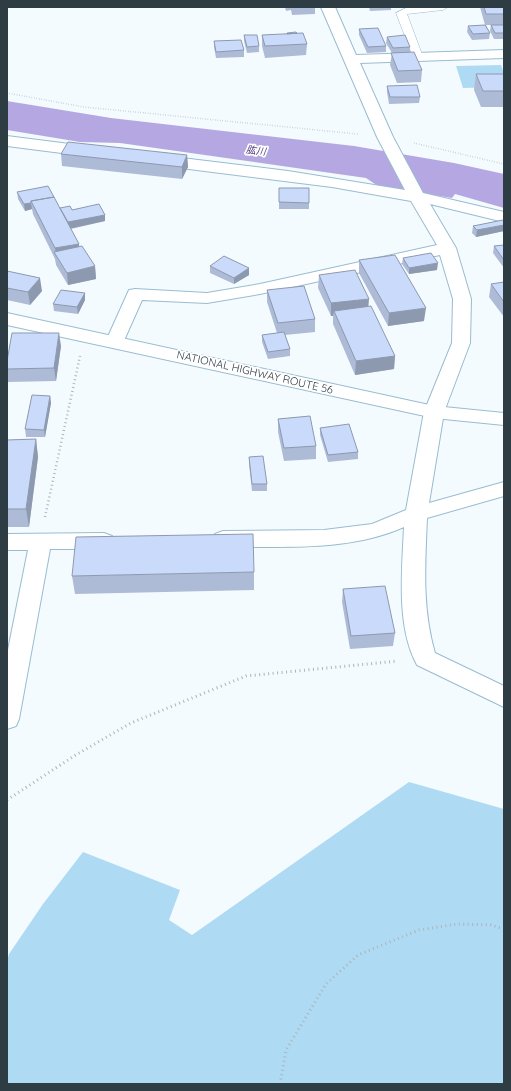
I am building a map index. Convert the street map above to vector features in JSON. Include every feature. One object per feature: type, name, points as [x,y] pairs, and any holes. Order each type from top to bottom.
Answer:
[{"type":"main road","points":[[328,7],[387,139],[416,195],[447,248],[462,299],[461,343],[434,412],[416,514],[414,591],[416,628],[425,658],[504,697]]},
{"type":"main road","points":[[352,60],[504,54]]},
{"type":"main road","points":[[7,141],[105,154]]},
{"type":"main road","points":[[144,158],[314,179],[416,195],[504,217]]},
{"type":"main road","points":[[115,341],[135,294],[208,298],[260,289],[447,248]]},
{"type":"main road","name":"NATIONAL HIGHWAY ROUTE 56","points":[[7,319],[84,336],[115,341],[434,412],[504,419]]},
{"type":"main road","points":[[206,540],[324,538],[376,531],[416,514],[504,489]]},
{"type":"main road","points":[[7,542],[126,541]]},
{"type":"main road","points":[[7,719],[40,542]]},
{"type":"lane","points":[[418,57],[401,13],[408,10],[443,7]]},
{"type":"path","points":[[7,94],[84,107],[387,139],[504,164]]},
{"type":"path","points":[[40,542],[84,336]]},
{"type":"path","points":[[7,800],[74,756],[131,723],[246,676],[425,658]]},
{"type":"path","points":[[280,1084],[286,1050],[322,990],[326,984],[358,955],[419,930],[457,924],[491,925],[504,929]]},
{"type":"shaded area","points":[[501,65],[504,73],[504,87],[463,88],[456,66]]},
{"type":"shaded area","points":[[409,782],[504,809],[504,1084],[7,1084],[7,961],[9,954],[43,904],[83,852],[180,890],[169,920],[192,935]]},
{"type":"water","name":"肱川","points":[[7,101],[111,118],[354,146],[454,163],[504,174],[504,208],[455,194],[452,198],[378,186],[366,178],[120,143],[80,142],[7,130]]},
{"type":"building","points":[[484,7],[504,7],[504,14],[486,14]]},
{"type":"building","points":[[485,25],[490,33],[473,34],[468,26]]},
{"type":"building","points":[[491,25],[504,25],[504,33],[495,33]]},
{"type":"building","points":[[378,28],[386,46],[368,47],[359,29]]},
{"type":"building","points":[[303,33],[307,44],[265,46],[262,35]]},
{"type":"building","points":[[244,35],[257,35],[259,46],[247,47]]},
{"type":"building","points":[[405,35],[410,47],[393,48],[387,37]]},
{"type":"building","points":[[241,40],[244,50],[216,52],[214,41]]},
{"type":"building","points":[[414,52],[422,70],[398,71],[391,53]]},
{"type":"building","points":[[476,74],[504,74],[504,91],[483,91]]},
{"type":"building","points":[[417,85],[420,97],[390,97],[387,86]]},
{"type":"building","points":[[68,142],[187,155],[182,167],[61,154]]},
{"type":"building","points":[[48,186],[54,197],[31,201],[31,203],[24,204],[17,192]]},
{"type":"building","points":[[279,188],[309,188],[309,203],[279,202]]},
{"type":"building","points":[[54,197],[79,244],[55,248],[31,201]]},
{"type":"building","points":[[99,204],[105,215],[68,222],[60,208],[70,206],[72,210]]},
{"type":"building","points":[[503,220],[504,225],[477,230],[473,226]]},
{"type":"building","points":[[504,245],[504,260],[494,246]]},
{"type":"building","points":[[82,246],[95,266],[67,273],[54,252]]},
{"type":"building","points":[[431,253],[438,263],[409,268],[403,258]]},
{"type":"building","points":[[395,255],[426,308],[389,313],[359,260]]},
{"type":"building","points":[[224,256],[249,268],[234,278],[210,266]]},
{"type":"building","points":[[355,270],[369,299],[331,303],[319,275]]},
{"type":"building","points":[[7,271],[40,278],[28,292],[7,288]]},
{"type":"building","points":[[504,282],[504,302],[491,284]]},
{"type":"building","points":[[304,286],[315,319],[278,323],[267,290]]},
{"type":"building","points":[[61,290],[85,293],[77,307],[53,304]]},
{"type":"building","points":[[371,306],[395,356],[356,361],[334,311]]},
{"type":"building","points":[[284,332],[290,349],[268,352],[262,335]]},
{"type":"building","points":[[12,333],[59,333],[54,368],[7,369]]},
{"type":"building","points":[[32,395],[50,396],[44,430],[25,429]]},
{"type":"building","points":[[310,416],[316,446],[284,448],[278,419]]},
{"type":"building","points":[[349,424],[358,452],[328,455],[320,428]]},
{"type":"building","points":[[36,439],[26,509],[7,509],[7,440]]},
{"type":"building","points":[[263,456],[267,484],[252,484],[249,457]]},
{"type":"building","points":[[253,534],[254,572],[72,576],[76,537]]},
{"type":"building","points":[[385,586],[395,633],[351,636],[343,589]]}]
